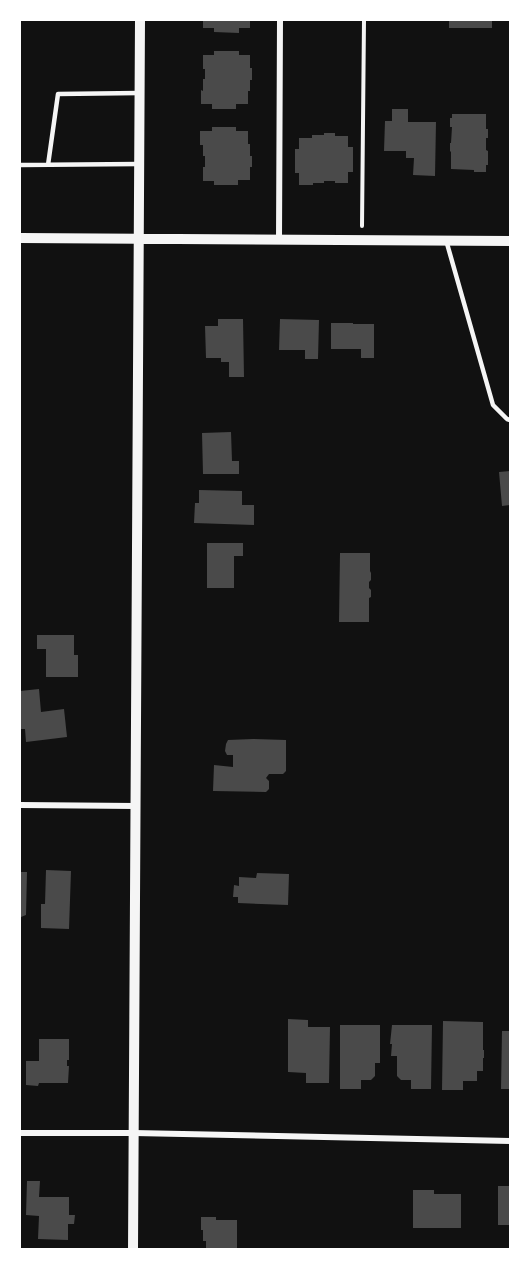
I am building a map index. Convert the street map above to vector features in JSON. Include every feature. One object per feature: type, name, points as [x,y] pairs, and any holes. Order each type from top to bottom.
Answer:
[{"type":"street","points":[[133,1250],[140,20]]},
{"type":"street","points":[[279,239],[280,20]]},
{"type":"street","points":[[20,238],[510,241]]},
{"type":"street","points":[[20,805],[135,806]]},
{"type":"street","points":[[20,1133],[134,1133],[510,1141]]},
{"type":"lane","points":[[48,165],[58,94],[139,93]]},
{"type":"lane","points":[[20,165],[139,164]]},
{"type":"lane","points":[[446,240],[493,405],[510,420]]},
{"type":"path","points":[[362,240],[363,20]]},
{"type":"building","points":[[203,20],[250,20],[250,28],[239,28],[239,33],[214,32],[214,28],[203,28]]},
{"type":"building","points":[[449,20],[492,20],[492,28],[449,28]]},
{"type":"building","points":[[214,51],[239,51],[239,55],[250,55],[252,80],[250,80],[250,91],[248,91],[248,104],[236,104],[236,109],[212,109],[212,104],[201,104],[201,90],[203,91],[203,79],[205,79],[203,55],[214,55]]},
{"type":"building","points":[[392,109],[408,109],[408,122],[436,122],[435,176],[413,175],[414,158],[406,158],[406,151],[384,151],[385,121],[392,121]]},
{"type":"building","points":[[452,114],[486,114],[488,165],[486,165],[486,172],[451,169],[452,127],[450,127],[450,118]]},
{"type":"building","points":[[212,127],[236,127],[236,131],[248,131],[248,144],[250,144],[250,156],[252,156],[250,180],[238,180],[238,185],[214,185],[214,181],[203,181],[205,156],[203,156],[203,145],[200,145],[200,131],[212,131]]},
{"type":"building","points":[[324,133],[348,136],[348,147],[353,147],[353,172],[348,172],[348,183],[324,181],[324,183],[313,183],[313,185],[299,185],[299,173],[295,173],[295,149],[299,149],[299,138],[312,138],[312,135],[324,135]]},
{"type":"building","points":[[218,319],[243,319],[244,377],[229,377],[229,362],[221,362],[221,358],[206,358],[205,326],[218,326]]},
{"type":"building","points":[[280,319],[319,320],[318,359],[305,359],[305,350],[279,350]]},
{"type":"building","points":[[331,323],[374,324],[374,358],[361,358],[361,349],[331,349]]},
{"type":"building","points":[[231,432],[232,461],[239,461],[239,474],[203,474],[202,433]]},
{"type":"building","points":[[510,471],[510,505],[502,506],[499,472]]},
{"type":"building","points":[[199,490],[242,491],[242,505],[254,505],[254,525],[194,523],[195,503],[199,503]]},
{"type":"building","points":[[207,543],[243,543],[243,556],[234,556],[234,588],[207,588]]},
{"type":"building","points":[[340,553],[370,553],[369,622],[339,622]]},
{"type":"building","points":[[37,635],[74,635],[74,655],[78,655],[78,677],[46,677],[46,649],[37,649]]},
{"type":"building","points":[[39,689],[41,712],[64,709],[67,737],[26,742],[25,729],[21,729],[20,691]]},
{"type":"building","points":[[228,740],[286,740],[286,771],[283,774],[269,774],[266,778],[269,781],[269,789],[266,792],[213,791],[214,765],[233,767],[233,755],[227,755],[225,751]]},
{"type":"building","points":[[46,870],[71,871],[69,929],[41,928],[41,904],[45,904]]},
{"type":"building","points":[[20,872],[27,872],[26,915],[21,917],[20,917]]},
{"type":"building","points":[[257,873],[289,874],[288,905],[238,903],[238,897],[233,897],[234,885],[239,886],[239,877],[256,878]]},
{"type":"building","points":[[288,1019],[308,1020],[308,1027],[330,1027],[329,1083],[306,1083],[306,1073],[288,1072]]},
{"type":"building","points":[[443,1021],[483,1022],[483,1071],[477,1071],[477,1081],[463,1081],[463,1090],[442,1090]]},
{"type":"building","points":[[340,1025],[380,1025],[380,1063],[375,1063],[375,1076],[371,1080],[361,1080],[361,1089],[340,1089]]},
{"type":"building","points":[[392,1025],[432,1025],[431,1089],[411,1089],[411,1080],[401,1080],[397,1076],[397,1056],[391,1056]]},
{"type":"building","points":[[502,1031],[510,1031],[510,1089],[501,1089]]},
{"type":"building","points":[[39,1039],[69,1039],[68,1083],[26,1085],[26,1061],[39,1061]]},
{"type":"building","points":[[27,1181],[40,1181],[39,1197],[69,1197],[69,1215],[75,1215],[74,1224],[68,1224],[68,1240],[38,1239],[39,1216],[26,1215]]},
{"type":"building","points":[[498,1186],[510,1186],[510,1225],[498,1225]]},
{"type":"building","points":[[413,1190],[434,1190],[434,1194],[461,1194],[461,1228],[413,1228]]},
{"type":"building","points":[[201,1217],[237,1220],[237,1250],[206,1250],[206,1241],[203,1241],[203,1230],[201,1230]]}]
